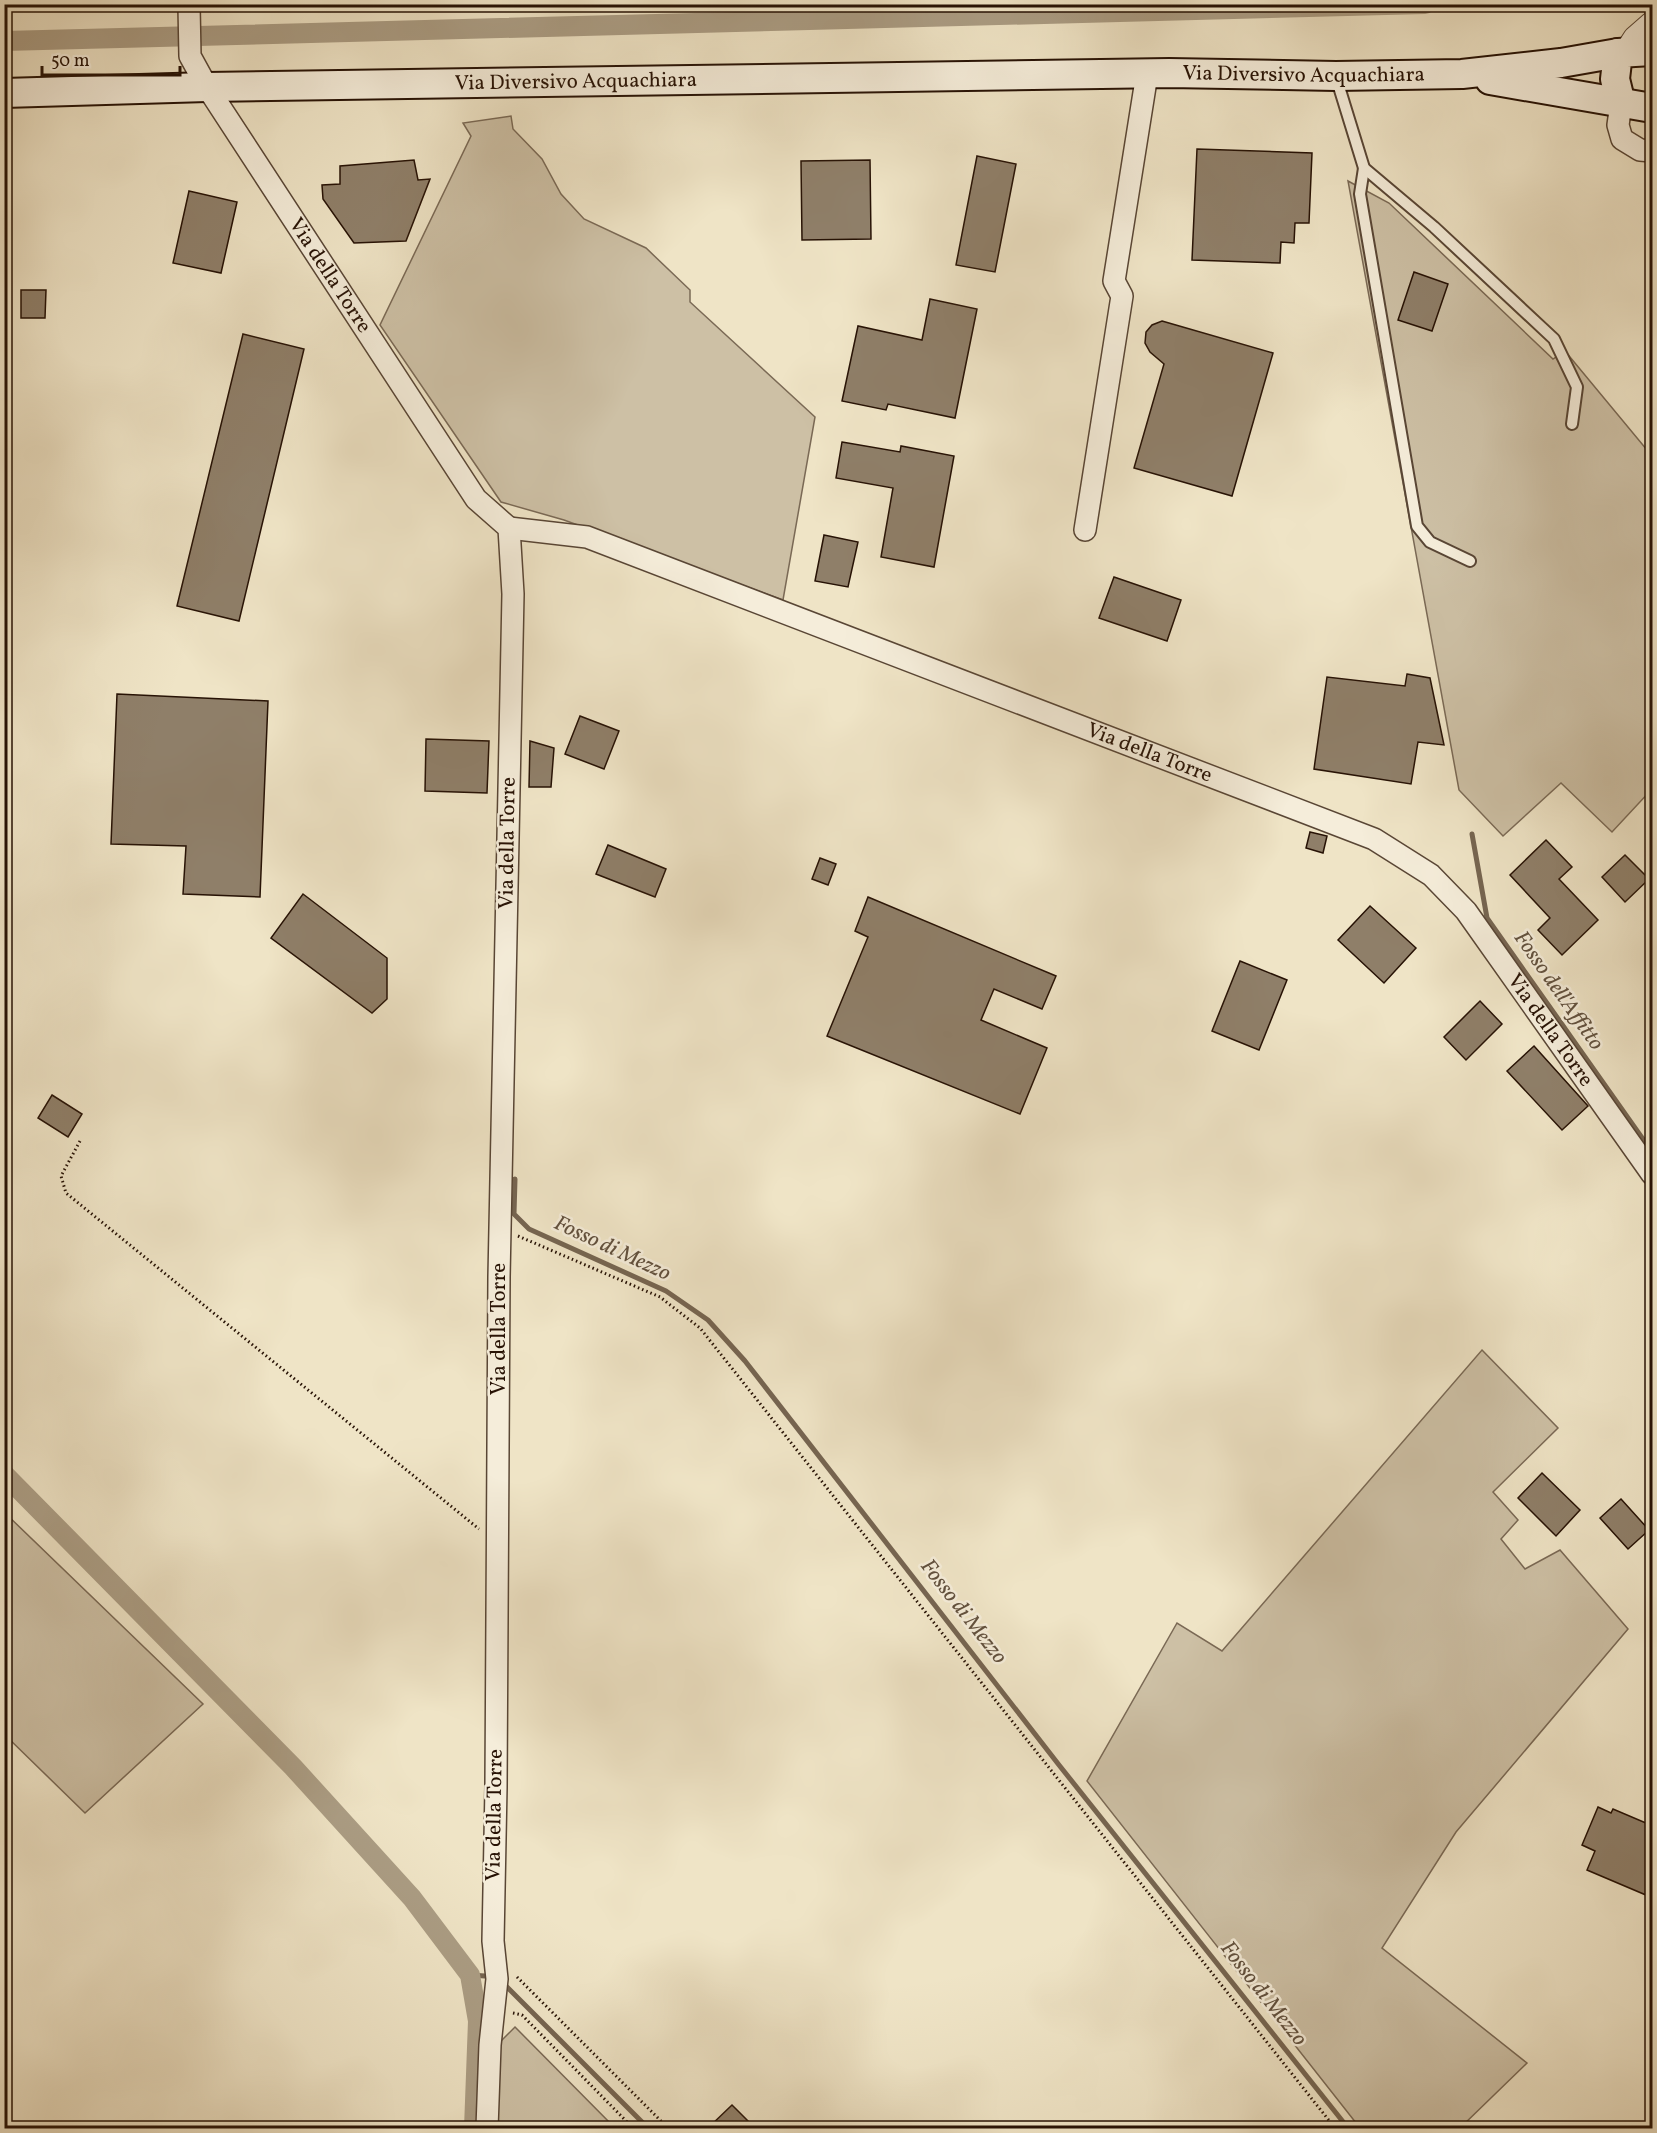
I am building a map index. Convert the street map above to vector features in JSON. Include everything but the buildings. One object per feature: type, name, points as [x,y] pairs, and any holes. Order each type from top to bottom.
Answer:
[{"type":"main road","points":[[1462,74],[1633,52]]},
{"type":"main road","points":[[1622,104],[1615,79],[1633,52]]},
{"type":"main road","name":"Via Diversivo Acquachiara","points":[[4,93],[207,87],[1147,74],[1336,76],[1462,74]]},
{"type":"main road","points":[[1462,74],[1653,108]]},
{"type":"street","name":"Via della Torre","points":[[187,5],[190,56],[207,87],[476,499],[509,528],[587,537],[1374,839],[1431,875],[1466,911],[1653,1174]]},
{"type":"street","points":[[1633,52],[1636,39],[1653,25]]},
{"type":"street","points":[[1085,530],[1122,296],[1114,281],[1147,74]]},
{"type":"street","points":[[1622,104],[1618,125],[1622,139],[1640,150],[1653,151]]},
{"type":"street","name":"Via della Torre","points":[[487,2128],[490,2045],[497,1978],[492,1941],[500,1228],[513,594],[509,528]]},
{"type":"lane","points":[[1336,76],[1364,168],[1360,194],[1417,526],[1430,542],[1470,561]]},
{"type":"lane","points":[[1364,168],[1434,227],[1554,339],[1577,387],[1572,424]]},
{"type":"path","points":[[80,1141],[61,1176],[66,1193],[480,1530],[498,1534]]},
{"type":"path","points":[[500,1228],[660,1297],[700,1328],[1335,2128]]},
{"type":"path","points":[[495,1964],[510,1970],[668,2128]]},
{"type":"path","points":[[494,2008],[522,2015],[633,2128]]},
{"type":"shaded area","points":[[511,116],[513,129],[542,159],[561,194],[584,219],[646,248],[690,290],[690,302],[815,417],[783,600],[564,520],[501,502],[380,325],[471,136],[463,123]]},
{"type":"shaded area","points":[[1348,181],[1389,203],[1553,359],[1565,351],[1652,456],[1652,789],[1612,832],[1561,783],[1503,836],[1459,790]]},
{"type":"shaded area","points":[[1482,1350],[1558,1428],[1493,1492],[1518,1520],[1501,1539],[1525,1569],[1560,1550],[1628,1629],[1456,1832],[1382,1948],[1527,2063],[1460,2128],[1360,2128],[1087,1781],[1177,1623],[1222,1651]]},
{"type":"shaded area","points":[[4,1512],[203,1704],[85,1813],[5,1735]]},
{"type":"shaded area","points":[[515,2027],[615,2128],[497,2128],[500,2042]]},
{"type":"waterway","points":[[4,41],[1425,4]]},
{"type":"waterway","name":"Fosso dell'Affitto","points":[[1472,834],[1487,918],[1652,1152]]},
{"type":"waterway","name":"Fosso di Mezzo","points":[[515,1179],[514,1214],[529,1229],[666,1291],[708,1320],[745,1361],[1059,1765],[1348,2128]]},
{"type":"waterway","points":[[4,1474],[293,1767],[412,1898],[470,1975],[478,2021],[474,2128]]},
{"type":"waterway","points":[[470,1975],[485,1976]]},
{"type":"waterway","points":[[507,1987],[648,2128]]}]
